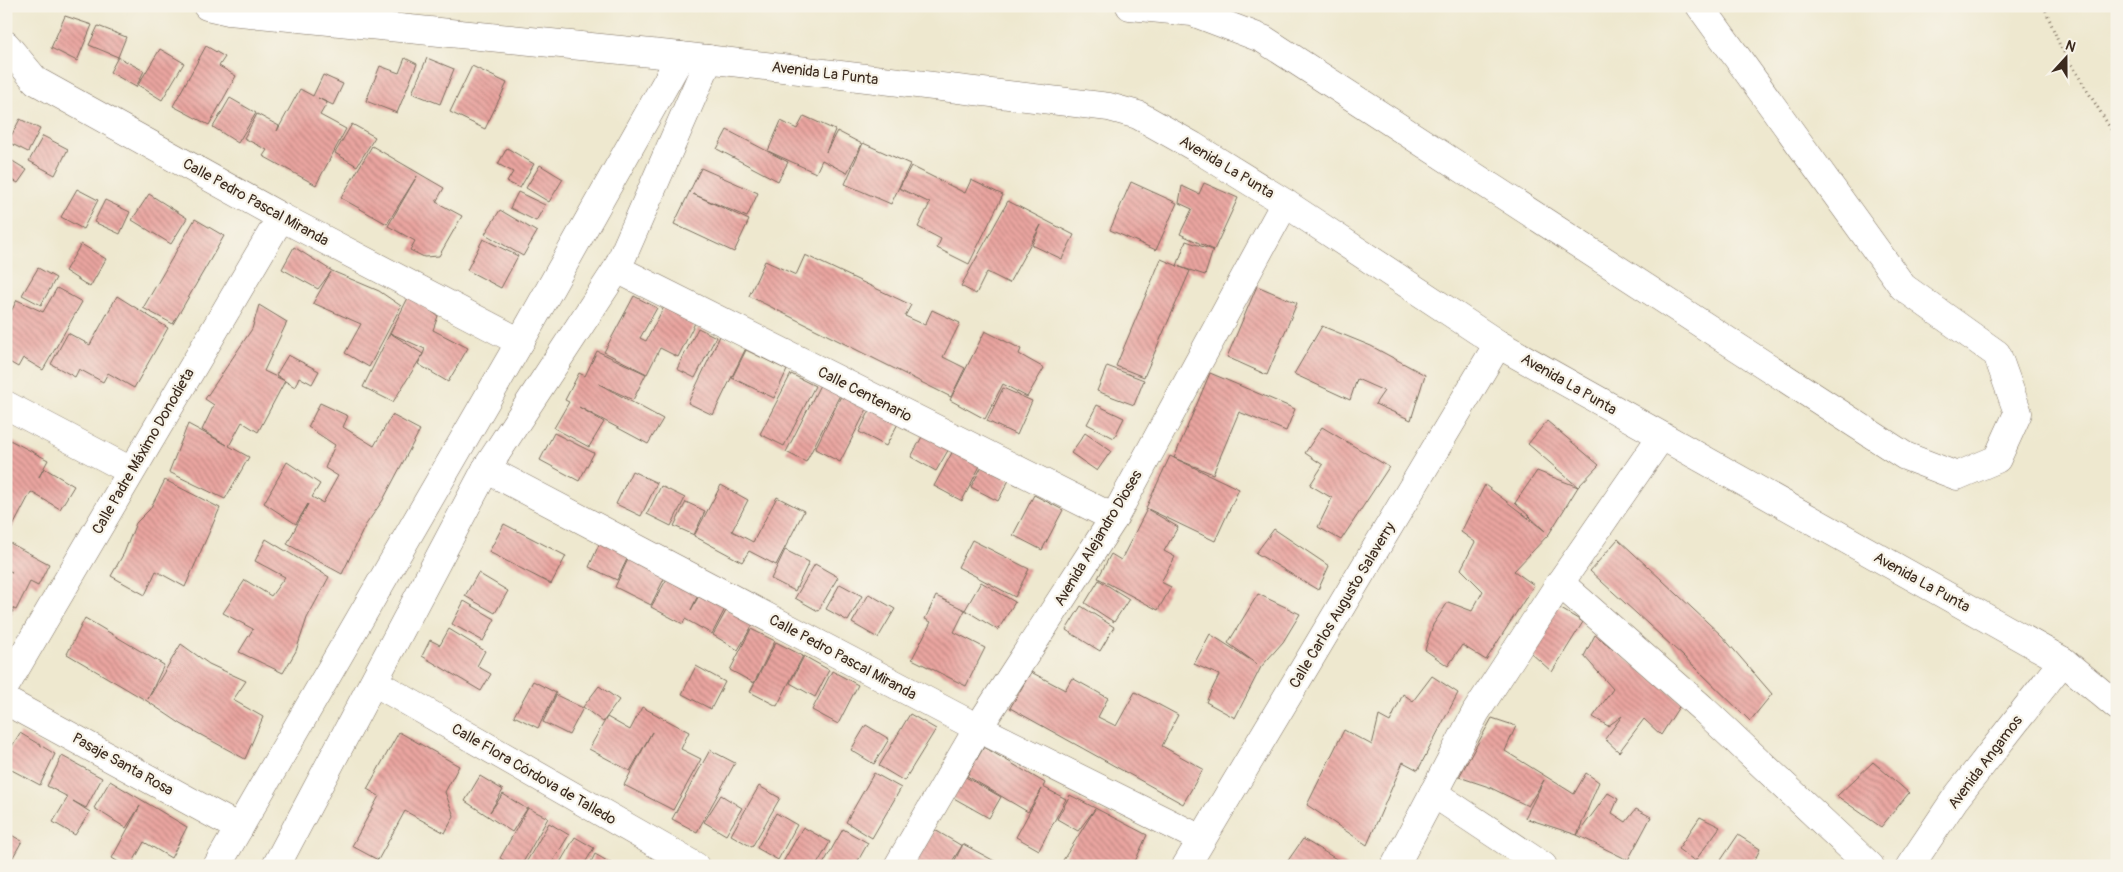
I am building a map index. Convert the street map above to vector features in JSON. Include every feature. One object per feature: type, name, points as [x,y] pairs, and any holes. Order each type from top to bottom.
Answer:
[{"type":"street","name":"Avenida La Punta","points":[[207,6],[229,11],[709,59],[1109,107],[1138,115],[1193,146],[1285,203],[1498,344],[2063,661],[2117,706]]},
{"type":"street","points":[[1130,6],[1192,12],[1263,39],[1905,456],[1957,476],[1997,459],[2018,413],[1997,354],[1903,287],[1700,6]]},
{"type":"street","name":"Calle Pedro Pascal Miranda","points":[[6,45],[36,81],[281,217],[520,342]]},
{"type":"street","points":[[217,866],[520,342],[681,56]]},
{"type":"street","points":[[276,866],[486,469],[617,269],[709,59]]},
{"type":"street","name":"Avenida Alejandro Dioses","points":[[898,866],[978,728],[1114,518],[1285,203]]},
{"type":"street","name":"Calle Padre Máximo Donodieta","points":[[6,685],[281,217]]},
{"type":"street","name":"Calle Centenario","points":[[617,269],[1114,518]]},
{"type":"street","name":"Calle Carlos Augusto Salaverry","points":[[1186,866],[1498,344]]},
{"type":"street","points":[[6,405],[131,471]]},
{"type":"street","points":[[1395,866],[1476,712],[1560,583],[1661,437]]},
{"type":"street","name":"Calle Pedro Pascal Miranda","points":[[486,469],[978,728],[1201,839]]},
{"type":"street","points":[[1560,583],[1702,708],[1870,866]]},
{"type":"street","name":"Avenida Angamos","points":[[1910,866],[1955,799],[2063,661]]},
{"type":"street","name":"Calle Flora Córdova de Talledo","points":[[374,682],[695,866]]},
{"type":"street","name":"Pasaje Santa Rosa","points":[[6,701],[239,828]]},
{"type":"street","points":[[1433,793],[1543,866]]},
{"type":"path","points":[[2044,6],[2060,46],[2117,139]]},
{"type":"building","points":[[65,16],[92,25],[77,61],[51,48]]},
{"type":"building","points":[[98,26],[126,37],[118,57],[89,45]]},
{"type":"building","points":[[206,46],[225,57],[219,66],[236,76],[209,125],[173,106]]},
{"type":"building","points":[[160,49],[184,63],[162,100],[138,85]]},
{"type":"building","points":[[118,57],[144,71],[136,87],[110,72]]},
{"type":"building","points":[[405,58],[417,64],[397,113],[366,101],[380,66],[399,73]]},
{"type":"building","points":[[427,58],[454,69],[440,104],[412,93]]},
{"type":"building","points":[[472,66],[507,83],[485,129],[450,112]]},
{"type":"building","points":[[323,75],[343,84],[333,105],[318,98],[327,103],[320,115],[346,129],[316,185],[263,156],[267,150],[244,138],[257,114],[279,126],[277,131],[300,89],[313,96]]},
{"type":"building","points":[[230,98],[256,113],[238,143],[213,127]]},
{"type":"building","points":[[804,116],[835,130],[826,152],[837,131],[862,144],[847,173],[822,160],[816,173],[768,151],[781,121],[797,129]]},
{"type":"building","points":[[20,119],[40,129],[28,152],[8,142]]},
{"type":"building","points":[[352,124],[375,137],[357,166],[335,153]]},
{"type":"building","points":[[727,130],[788,162],[778,181],[717,149]]},
{"type":"building","points":[[43,136],[68,149],[55,175],[29,161]]},
{"type":"building","points":[[863,143],[910,164],[891,204],[845,184]]},
{"type":"building","points":[[372,146],[444,188],[436,202],[462,216],[439,256],[424,257],[410,250],[415,241],[388,226],[417,176],[387,224],[341,198]]},
{"type":"building","points":[[507,148],[534,164],[520,188],[507,182],[513,172],[498,164]]},
{"type":"building","points":[[6,157],[27,170],[18,183],[9,178],[6,181]]},
{"type":"building","points":[[540,165],[563,179],[549,202],[526,188]]},
{"type":"building","points":[[911,166],[965,193],[971,180],[1003,195],[969,264],[937,248],[941,239],[918,227],[930,203],[899,188]]},
{"type":"building","points":[[701,168],[758,193],[747,217],[693,194],[749,220],[734,252],[674,224]]},
{"type":"building","points":[[1131,182],[1177,203],[1156,250],[1110,230]]},
{"type":"building","points":[[1204,183],[1238,198],[1214,250],[1180,234],[1192,209],[1179,203],[1182,186],[1199,194]]},
{"type":"building","points":[[77,189],[98,200],[83,229],[61,217]]},
{"type":"building","points":[[518,192],[545,205],[536,221],[510,208]]},
{"type":"building","points":[[149,194],[187,218],[171,244],[132,220]]},
{"type":"building","points":[[105,200],[130,212],[120,234],[94,222]]},
{"type":"building","points":[[1008,201],[1074,235],[1062,259],[1032,245],[1041,225],[1009,283],[987,272],[976,294],[961,286]]},
{"type":"building","points":[[500,210],[537,232],[523,256],[485,234]]},
{"type":"building","points":[[195,219],[224,236],[173,324],[143,308]]},
{"type":"building","points":[[483,239],[518,256],[501,288],[467,270]]},
{"type":"building","points":[[1186,241],[1213,250],[1205,275],[1177,266]]},
{"type":"building","points":[[81,244],[106,259],[90,287],[65,271]]},
{"type":"building","points":[[294,247],[332,271],[379,291],[401,306],[369,367],[345,353],[361,324],[313,303],[331,272],[318,289],[282,269]]},
{"type":"building","points":[[805,255],[911,305],[905,316],[925,325],[932,310],[960,323],[943,357],[965,368],[951,397],[749,296],[765,261],[796,275]]},
{"type":"building","points":[[1161,259],[1190,271],[1144,377],[1116,366]]},
{"type":"building","points":[[38,268],[56,278],[41,305],[22,295]]},
{"type":"building","points":[[1257,286],[1297,303],[1267,375],[1227,357]]},
{"type":"building","points":[[57,288],[82,302],[43,370],[23,358],[18,367],[6,360],[6,321],[17,300],[43,312]]},
{"type":"building","points":[[117,296],[168,328],[134,388],[108,373],[103,382],[79,369],[75,377],[51,364],[68,333],[90,345]]},
{"type":"building","points":[[409,296],[438,316],[433,330],[468,348],[448,382],[418,364],[425,349],[390,333]]},
{"type":"building","points":[[634,296],[657,308],[640,338],[646,341],[665,305],[696,321],[678,357],[660,348],[647,374],[604,352]]},
{"type":"building","points":[[259,305],[287,322],[264,371],[285,381],[258,432],[242,422],[229,446],[249,457],[225,499],[169,472],[188,424],[227,445],[202,430],[214,405],[205,399],[252,329]]},
{"type":"building","points":[[1322,326],[1371,346],[1425,375],[1411,420],[1375,404],[1384,391],[1357,379],[1350,400],[1294,374]]},
{"type":"building","points":[[698,328],[716,337],[695,378],[677,369]]},
{"type":"building","points":[[985,331],[1021,349],[1019,354],[1044,368],[1027,397],[1003,384],[985,419],[950,400]]},
{"type":"building","points":[[390,333],[423,354],[393,402],[363,387]]},
{"type":"building","points":[[720,336],[746,348],[713,415],[688,403]]},
{"type":"building","points":[[746,350],[787,370],[774,398],[732,378]]},
{"type":"building","points":[[597,351],[646,374],[633,400],[599,384],[663,419],[648,444],[579,407],[604,422],[589,447],[554,428],[569,402],[565,400],[579,373],[585,376]]},
{"type":"building","points":[[288,355],[319,371],[312,384],[299,377],[295,387],[276,375]]},
{"type":"building","points":[[1107,366],[1144,380],[1134,405],[1097,391]]},
{"type":"building","points":[[1210,373],[1295,409],[1286,431],[1239,412],[1213,474],[1174,458]]},
{"type":"building","points":[[791,374],[815,386],[784,446],[760,434]]},
{"type":"building","points":[[824,377],[844,387],[806,462],[786,452]]},
{"type":"building","points":[[1003,388],[1032,401],[1017,435],[987,421]]},
{"type":"building","points":[[843,392],[869,405],[840,462],[815,449]]},
{"type":"building","points":[[320,403],[348,416],[343,427],[374,446],[392,415],[420,430],[383,500],[365,526],[342,574],[287,544],[308,504],[296,524],[264,503],[287,462],[320,484],[312,497],[323,503],[338,476],[325,468],[335,445],[308,427]]},
{"type":"building","points":[[1097,405],[1124,418],[1114,438],[1087,424]]},
{"type":"building","points":[[872,406],[900,420],[886,446],[859,432]]},
{"type":"building","points":[[1547,421],[1599,465],[1578,487],[1528,444]]},
{"type":"building","points":[[1322,427],[1389,467],[1341,540],[1318,527],[1332,498],[1310,485],[1323,465],[1305,453]]},
{"type":"building","points":[[554,433],[594,453],[579,481],[540,460]]},
{"type":"building","points":[[924,433],[950,447],[936,471],[911,457]]},
{"type":"building","points":[[1085,433],[1111,451],[1097,471],[1071,453]]},
{"type":"building","points":[[6,438],[48,460],[39,477],[44,468],[74,486],[60,509],[31,492],[11,530],[6,527]]},
{"type":"building","points":[[954,449],[981,464],[962,501],[934,486]]},
{"type":"building","points":[[1170,456],[1239,489],[1215,541],[1146,508]]},
{"type":"building","points":[[982,466],[1009,480],[998,501],[971,487]]},
{"type":"building","points":[[632,471],[657,483],[641,516],[616,504]]},
{"type":"building","points":[[1537,471],[1578,487],[1549,534],[1514,571],[1534,585],[1486,660],[1462,645],[1448,666],[1425,650],[1433,625],[1448,602],[1472,611],[1483,591],[1461,569],[1475,542],[1461,532],[1485,485],[1545,531],[1515,503]]},
{"type":"building","points":[[165,480],[220,508],[185,587],[156,571],[145,595],[111,576],[124,553],[136,523],[150,509]]},
{"type":"building","points":[[721,485],[748,500],[732,531],[753,542],[777,497],[804,511],[776,565],[749,551],[742,562],[694,536]]},
{"type":"building","points":[[661,486],[685,498],[671,526],[647,514]]},
{"type":"building","points":[[1034,495],[1063,510],[1042,550],[1013,535]]},
{"type":"building","points":[[686,502],[705,511],[694,535],[674,526]]},
{"type":"building","points":[[1147,509],[1178,527],[1164,551],[1175,557],[1161,582],[1171,587],[1158,610],[1098,578],[1111,554],[1121,560]]},
{"type":"building","points":[[504,524],[566,556],[551,584],[489,552]]},
{"type":"building","points":[[1274,529],[1329,566],[1318,590],[1256,553]]},
{"type":"building","points":[[266,539],[329,577],[307,618],[296,651],[283,673],[239,652],[253,629],[223,613],[245,580],[271,596],[285,577],[255,561]]},
{"type":"building","points":[[1618,539],[1722,636],[1772,694],[1750,721],[1695,667],[1590,571]]},
{"type":"building","points":[[601,540],[630,553],[617,580],[589,567]]},
{"type":"building","points":[[972,540],[1029,569],[1015,597],[958,567]]},
{"type":"building","points":[[10,543],[49,564],[38,586],[30,582],[16,610],[6,605],[6,570],[12,572],[6,569],[6,549]]},
{"type":"building","points":[[785,550],[809,562],[795,591],[771,579]]},
{"type":"building","points":[[629,557],[666,575],[651,605],[615,587]]},
{"type":"building","points":[[815,564],[838,577],[818,611],[795,598]]},
{"type":"building","points":[[478,573],[508,591],[495,613],[465,596]]},
{"type":"building","points":[[669,575],[700,591],[691,610],[701,592],[727,605],[712,634],[685,619],[683,624],[651,607]]},
{"type":"building","points":[[1099,580],[1129,599],[1114,622],[1085,603]]},
{"type":"building","points":[[981,582],[1015,602],[998,630],[965,610]]},
{"type":"building","points":[[840,584],[862,596],[848,621],[826,609]]},
{"type":"building","points":[[869,594],[895,609],[878,638],[852,623]]},
{"type":"building","points":[[1258,594],[1300,614],[1283,642],[1261,667],[1235,718],[1206,702],[1219,675],[1194,664],[1210,634],[1257,664],[1228,643]]},
{"type":"building","points":[[936,596],[965,610],[954,632],[985,648],[966,686],[912,659],[931,622],[925,619]]},
{"type":"building","points":[[464,601],[495,619],[483,641],[452,624]]},
{"type":"building","points":[[1081,606],[1114,627],[1100,651],[1066,630]]},
{"type":"building","points":[[1556,606],[1583,622],[1552,672],[1530,652]]},
{"type":"building","points":[[6,607],[13,611],[6,622]]},
{"type":"building","points":[[727,609],[753,624],[738,650],[713,635]]},
{"type":"building","points":[[85,618],[164,665],[148,699],[181,644],[209,664],[246,681],[233,700],[263,717],[245,759],[181,724],[147,701],[67,654]]},
{"type":"building","points":[[449,629],[485,651],[477,666],[491,674],[481,691],[422,656],[430,640],[440,645]]},
{"type":"building","points":[[751,629],[775,641],[754,683],[730,670]]},
{"type":"building","points":[[1595,635],[1682,702],[1661,735],[1644,719],[1619,752],[1605,739],[1622,716],[1608,726],[1593,717],[1613,689],[1584,656]]},
{"type":"building","points":[[776,642],[803,656],[777,706],[750,692]]},
{"type":"building","points":[[804,656],[829,670],[815,697],[790,683]]},
{"type":"building","points":[[696,666],[725,682],[711,709],[682,694]]},
{"type":"building","points":[[832,671],[858,685],[838,724],[812,710]]},
{"type":"building","points":[[1031,672],[1065,690],[1072,678],[1108,698],[1098,717],[1116,726],[1135,692],[1178,715],[1162,746],[1203,769],[1183,804],[1010,708]]},
{"type":"building","points":[[1432,676],[1458,693],[1418,770],[1403,762],[1367,845],[1307,805],[1344,730],[1372,745],[1379,716],[1390,722],[1403,694],[1413,701]]},
{"type":"building","points":[[533,681],[556,693],[538,728],[514,716]]},
{"type":"building","points":[[599,686],[619,700],[603,722],[583,707]]},
{"type":"building","points":[[556,695],[583,708],[569,735],[543,722]]},
{"type":"building","points":[[642,707],[689,732],[681,749],[701,759],[673,810],[624,785],[652,732],[630,771],[589,749],[607,717],[630,730]]},
{"type":"building","points":[[910,714],[936,729],[904,781],[879,766]]},
{"type":"building","points":[[1492,718],[1516,726],[1505,751],[1574,794],[1586,773],[1599,782],[1577,835],[1525,818],[1544,780],[1528,806],[1489,787],[1459,777]]},
{"type":"building","points":[[866,725],[889,739],[874,764],[851,750]]},
{"type":"building","points":[[399,732],[459,766],[445,792],[454,816],[445,833],[405,811],[378,860],[352,846],[379,796],[367,789]]},
{"type":"building","points":[[20,733],[55,754],[40,785],[6,767],[6,756]]},
{"type":"building","points":[[984,747],[1045,783],[1043,787],[1066,799],[1039,850],[1016,837],[1042,789],[1028,812],[967,776]]},
{"type":"building","points":[[710,750],[735,763],[697,832],[672,819]]},
{"type":"building","points":[[62,756],[102,778],[86,808],[73,801],[90,812],[75,835],[53,822],[68,797],[47,786]]},
{"type":"building","points":[[1873,762],[1909,793],[1881,827],[1837,796]]},
{"type":"building","points":[[874,773],[901,788],[872,838],[846,822]]},
{"type":"building","points":[[480,776],[503,790],[490,812],[503,794],[527,809],[512,832],[465,801]]},
{"type":"building","points":[[964,776],[1001,797],[989,818],[952,797]]},
{"type":"building","points":[[110,781],[187,827],[171,858],[144,842],[131,866],[125,866],[112,858],[140,806],[126,828],[94,808]]},
{"type":"building","points":[[759,786],[780,798],[752,847],[731,835]]},
{"type":"building","points":[[1608,793],[1618,799],[1612,813],[1626,822],[1636,809],[1651,817],[1628,860],[1577,835]]},
{"type":"building","points":[[721,795],[742,808],[726,835],[704,822]]},
{"type":"building","points":[[1070,795],[1147,835],[1133,866],[1060,865],[1095,809],[1078,831],[1057,819]]},
{"type":"building","points":[[528,808],[548,818],[521,866],[514,866],[500,858]]},
{"type":"building","points":[[776,813],[797,825],[778,860],[757,848]]},
{"type":"building","points":[[1700,817],[1720,827],[1695,861],[1678,849]]},
{"type":"building","points":[[549,823],[569,835],[550,866],[524,866]]},
{"type":"building","points":[[803,827],[830,842],[816,866],[790,866],[783,862]]},
{"type":"building","points":[[843,829],[868,843],[855,866],[822,866]]},
{"type":"building","points":[[935,830],[962,846],[949,866],[912,866]]},
{"type":"building","points":[[6,832],[22,841],[8,866],[6,866]]},
{"type":"building","points":[[1738,835],[1760,849],[1752,866],[1717,866]]},
{"type":"building","points":[[575,837],[594,848],[583,866],[558,866]]},
{"type":"building","points":[[1303,839],[1348,866],[1295,866],[1287,862]]},
{"type":"building","points":[[963,844],[998,863],[997,866],[952,866]]},
{"type":"building","points":[[595,854],[616,866],[589,866]]}]
